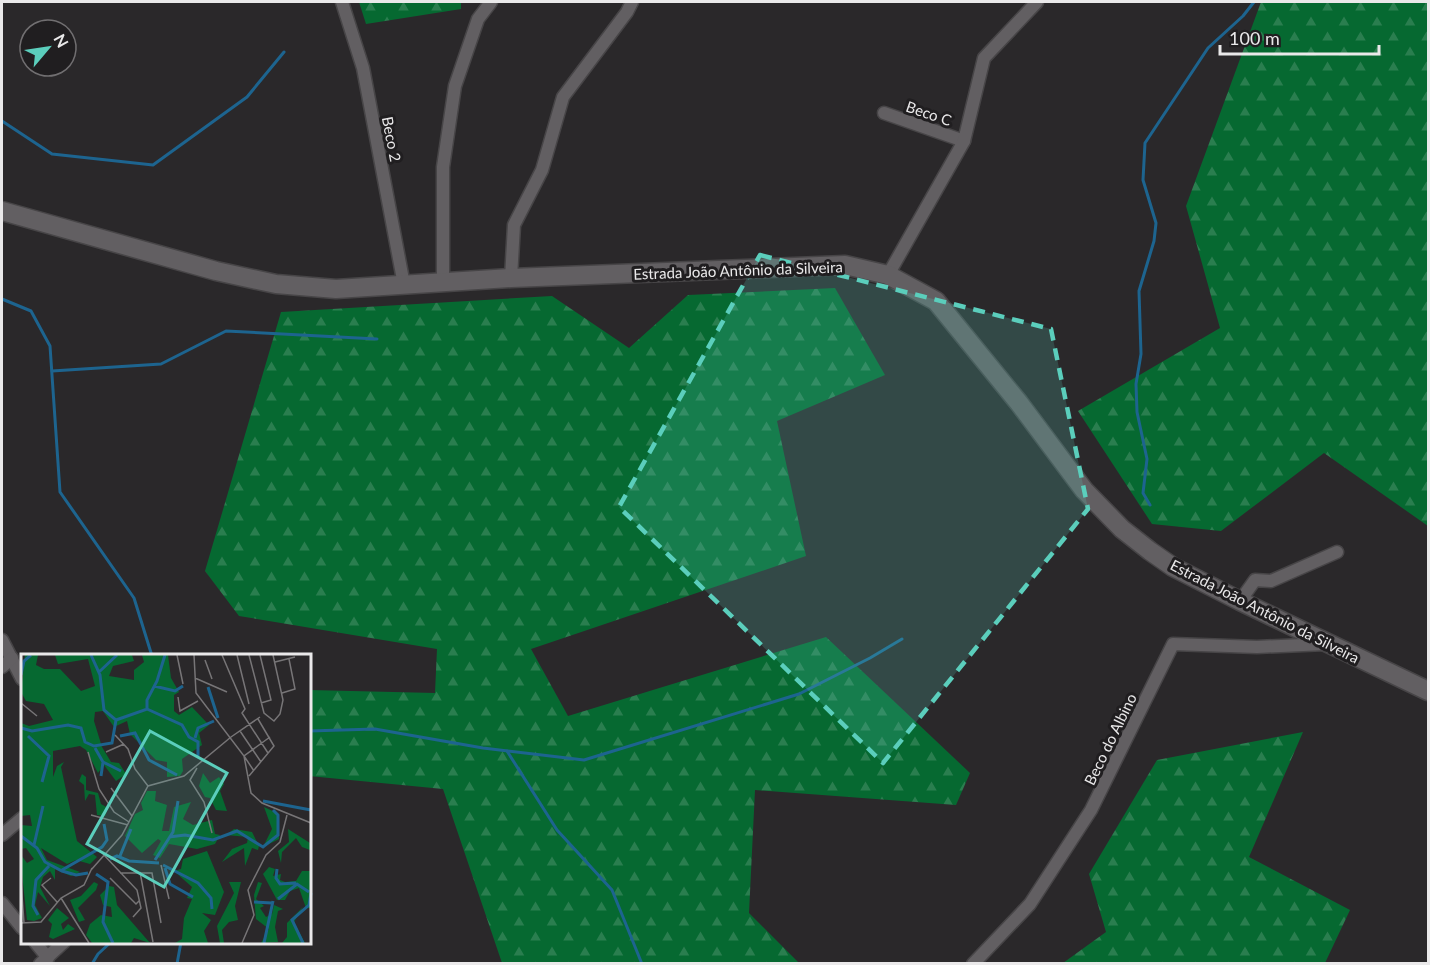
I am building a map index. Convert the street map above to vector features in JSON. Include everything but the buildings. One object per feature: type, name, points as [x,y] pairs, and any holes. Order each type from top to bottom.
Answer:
[{"type":"main road","name":"Estrada João Antônio da Silveira","points":[[2,200],[174,250],[216,271]]},
{"type":"main road","name":"Estrada João Antônio da Silveira","points":[[2,211],[216,271],[276,284],[336,289],[511,278],[845,265],[888,275],[936,301],[1019,403],[1084,490],[1122,529],[1173,567],[1428,691]]},
{"type":"street","name":"Beco 2","points":[[342,2],[363,68],[404,285]]},
{"type":"street","points":[[443,282],[443,166],[455,86],[478,19],[491,2]]},
{"type":"street","points":[[511,278],[514,225],[542,170],[562,97],[627,12],[632,2]]},
{"type":"street","points":[[888,275],[964,141],[984,58],[1037,2]]},
{"type":"street","name":"Beco C","points":[[884,113],[964,141]]},
{"type":"street","points":[[1240,601],[1255,580],[1271,581],[1337,552]]},
{"type":"street","points":[[2,640],[21,677]]},
{"type":"street","name":"Beco do Albino","points":[[973,963],[1030,904],[1091,810],[1173,644],[1257,647],[1328,644]]},
{"type":"street","points":[[2,668],[12,658]]},
{"type":"street","points":[[2,835],[21,819]]},
{"type":"street","points":[[2,903],[21,927]]},
{"type":"street","points":[[36,944],[44,961],[62,944]]},
{"type":"highlighted area","points":[[760,255],[1051,329],[1088,509],[883,763],[619,507]]},
{"type":"green space","points":[[359,2],[461,2],[461,9],[366,24]]},
{"type":"green space","points":[[1261,2],[1428,2],[1428,526],[1324,453],[1221,531],[1152,524],[1078,411],[1220,328],[1186,206]]},
{"type":"green space","points":[[835,288],[885,375],[777,421],[806,556],[531,649],[568,716],[826,637],[970,773],[956,805],[755,790],[749,913],[799,963],[502,963],[443,789],[310,776],[310,690],[435,693],[437,649],[239,616],[205,571],[281,312],[552,296],[629,348],[688,295]]},
{"type":"green space","points":[[1303,732],[1249,857],[1350,910],[1325,963],[1063,963],[1106,932],[1089,874],[1157,760]]},
{"type":"waterway","points":[[1150,505],[1143,493],[1147,459],[1137,412],[1136,384],[1141,354],[1139,291],[1154,241],[1156,223],[1143,180],[1145,143],[1208,48],[1243,16],[1254,2]]},
{"type":"waterway","points":[[2,121],[52,154],[153,165],[247,97],[284,52]]},
{"type":"waterway","points":[[2,299],[31,311],[50,346],[60,492],[134,598],[151,654]]},
{"type":"waterway","points":[[52,371],[161,364],[226,331],[377,339]]},
{"type":"waterway","points":[[310,731],[375,729],[483,748],[584,760],[799,694],[902,639]]},
{"type":"waterway","points":[[507,751],[557,830],[612,890],[642,964]]},
{"type":"waterway","points":[[92,964],[98,954],[109,944]]},
{"type":"waterway","points":[[177,964],[181,944]]}]
